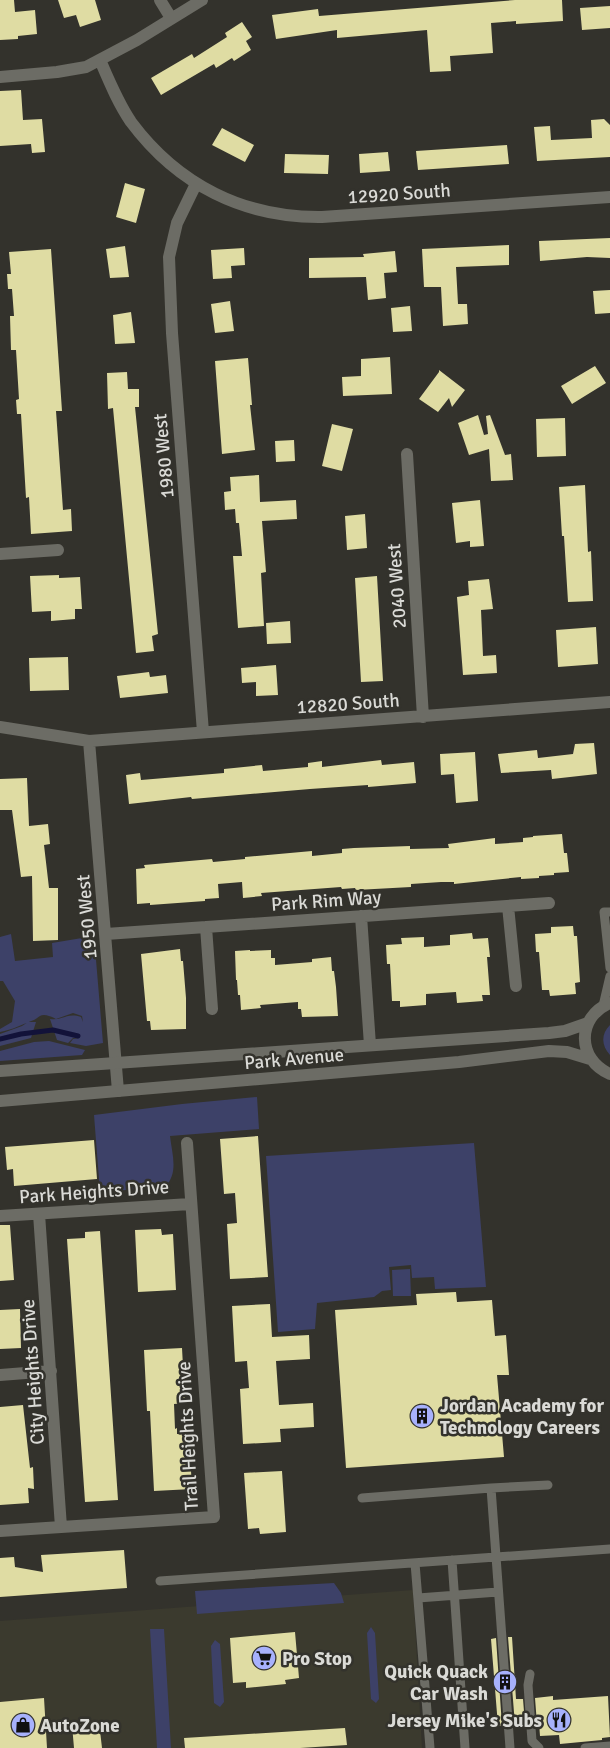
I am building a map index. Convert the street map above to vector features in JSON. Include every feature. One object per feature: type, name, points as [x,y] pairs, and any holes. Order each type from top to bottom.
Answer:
[{"type":"street","points":[[160,0],[171,18]]},
{"type":"street","points":[[0,77],[71,70],[86,66],[100,60],[202,0]]},
{"type":"street","name":"12920 South","points":[[100,60],[117,99],[131,121],[149,144],[171,166],[196,184],[244,206],[270,213],[296,217],[322,217],[610,197]]},
{"type":"street","name":"1980 West","points":[[196,184],[177,223],[168,257],[172,333],[203,732]]},
{"type":"street","name":"2040 West","points":[[407,454],[423,717]]},
{"type":"street","points":[[0,554],[58,550]]},
{"type":"street","name":"12820 South","points":[[0,727],[89,741],[610,702]]},
{"type":"street","name":"1950 West","points":[[89,741],[118,1091]]},
{"type":"street","name":"Park Rim Way","points":[[106,934],[549,903]]},
{"type":"street","points":[[508,906],[516,986]]},
{"type":"street","points":[[361,916],[370,1045]]},
{"type":"street","points":[[206,927],[212,1009]]},
{"type":"street","name":"Park Avenue","points":[[0,1071],[549,1033],[565,1031],[588,1023],[597,1010],[607,1004]]},
{"type":"street","points":[[588,1023],[585,1041],[590,1059]]},
{"type":"street","name":"Park Avenue","points":[[0,1101],[459,1062],[549,1051],[567,1052],[590,1059],[606,1072],[610,1084]]},
{"type":"street","name":"Trail Heights Drive","points":[[0,1531],[214,1518],[187,1143]]},
{"type":"street","name":"Park Heights Drive","points":[[0,1216],[190,1204]]},
{"type":"street","name":"City Heights Drive","points":[[38,1214],[62,1527]]},
{"type":"street","points":[[0,1375],[51,1371]]},
{"type":"lane","points":[[607,912],[610,968]]},
{"type":"lane","points":[[607,1004],[610,976]]},
{"type":"lane","points":[[362,1498],[548,1485]]},
{"type":"lane","points":[[491,1488],[510,1748]]},
{"type":"lane","points":[[160,1581],[610,1549]]},
{"type":"lane","points":[[452,1560],[465,1748]]},
{"type":"lane","points":[[414,1563],[430,1748]]},
{"type":"lane","points":[[418,1598],[498,1592]]},
{"type":"lane","points":[[530,1674],[528,1685],[532,1740],[539,1748]]},
{"type":"lane","points":[[585,1748],[610,1746]]},
{"type":"shaded area","points":[[11,934],[15,961],[53,957],[52,943],[94,936],[103,1043],[86,1046],[70,1043],[73,1039],[79,1038],[73,1038],[68,1043],[57,1040],[50,1019],[56,1019],[42,1015],[17,1027],[0,1032],[0,1029],[12,1022],[15,1001],[3,981],[0,981],[0,937]],"holes":[[[73,1013],[82,1016],[83,1022],[81,1017],[76,1016],[56,1019]]]},
{"type":"shaded area","points":[[28,1022],[36,1022],[31,1038],[0,1046],[0,1034]]},
{"type":"shaded area","points":[[610,1025],[610,1055],[603,1040],[605,1032]]},
{"type":"shaded area","points":[[49,1041],[85,1050],[82,1055],[0,1061],[0,1051],[34,1042]]},
{"type":"shaded area","points":[[257,1097],[259,1129],[170,1136],[173,1169],[172,1176],[165,1187],[100,1192],[94,1115]]},
{"type":"shaded area","points":[[474,1143],[486,1287],[435,1289],[434,1277],[412,1278],[411,1265],[389,1267],[391,1290],[382,1291],[374,1297],[317,1303],[315,1329],[278,1332],[266,1156]]},
{"type":"shaded area","points":[[410,1269],[411,1296],[393,1296],[392,1270]]},
{"type":"shaded area","points":[[334,1583],[341,1593],[344,1603],[197,1614],[195,1591]]},
{"type":"shaded area","points":[[413,1590],[422,1748],[0,1748],[0,1621]]},
{"type":"shaded area","points":[[371,1627],[375,1633],[379,1699],[376,1703],[371,1699],[367,1633]]},
{"type":"shaded area","points":[[150,1629],[164,1629],[171,1748],[157,1748]]},
{"type":"shaded area","points":[[215,1640],[220,1644],[224,1702],[220,1707],[214,1703],[211,1646]]},
{"type":"building","points":[[0,0],[14,0],[15,12],[35,10],[37,34],[18,36],[18,39],[0,40]]},
{"type":"building","points":[[58,0],[95,0],[101,20],[80,27],[76,15],[64,18]]},
{"type":"building","points":[[515,0],[562,0],[563,21],[516,24],[516,21],[491,23],[493,53],[450,56],[451,71],[430,72],[427,30],[337,38],[337,30],[276,39],[272,15],[318,9],[319,16]]},
{"type":"building","points":[[610,6],[610,28],[582,30],[580,8]]},
{"type":"building","points":[[242,22],[252,37],[246,41],[251,50],[234,61],[232,58],[216,68],[214,64],[161,95],[151,78],[192,54],[194,58],[227,37],[225,33]]},
{"type":"building","points":[[21,90],[23,120],[42,119],[45,152],[32,153],[31,144],[0,146],[0,91]]},
{"type":"building","points":[[604,119],[610,125],[610,157],[537,161],[534,127],[550,126],[551,140],[592,138],[591,120]]},
{"type":"building","points":[[222,128],[254,145],[245,162],[212,145]]},
{"type":"building","points":[[507,145],[509,164],[418,170],[416,151]]},
{"type":"building","points":[[388,152],[390,171],[360,173],[359,154]]},
{"type":"building","points":[[285,154],[329,155],[328,174],[284,173]]},
{"type":"building","points":[[125,183],[145,189],[136,223],[116,217]]},
{"type":"building","points":[[610,238],[610,258],[587,257],[540,261],[539,241]]},
{"type":"building","points":[[509,245],[509,265],[456,267],[458,304],[467,304],[468,324],[443,326],[441,287],[424,287],[422,249]]},
{"type":"building","points":[[125,246],[129,277],[110,278],[106,249]]},
{"type":"building","points":[[244,248],[245,265],[231,266],[232,278],[213,279],[211,250]]},
{"type":"building","points":[[51,249],[62,411],[56,411],[63,510],[71,509],[72,531],[31,534],[29,497],[26,498],[21,414],[17,414],[16,400],[19,399],[16,350],[11,350],[10,316],[14,316],[12,289],[8,289],[7,274],[11,274],[9,252]]},
{"type":"building","points":[[395,251],[397,272],[384,273],[386,298],[368,300],[366,277],[309,278],[309,258],[364,257],[363,254]]},
{"type":"building","points":[[610,290],[610,313],[595,314],[593,291]]},
{"type":"building","points":[[230,301],[234,331],[215,333],[211,304]]},
{"type":"building","points":[[410,306],[412,331],[393,332],[391,308]]},
{"type":"building","points":[[131,312],[135,343],[115,344],[113,315]]},
{"type":"building","points":[[390,357],[392,394],[343,396],[342,377],[361,376],[361,359]]},
{"type":"building","points":[[248,358],[252,405],[250,405],[255,450],[222,454],[215,361]]},
{"type":"building","points":[[595,366],[606,383],[572,404],[561,386]]},
{"type":"building","points":[[439,370],[465,390],[452,407],[449,398],[438,412],[419,399]]},
{"type":"building","points":[[127,372],[128,389],[139,389],[139,407],[135,407],[158,634],[152,636],[154,651],[136,653],[113,408],[108,409],[107,373]]},
{"type":"building","points":[[478,415],[484,435],[488,434],[486,416],[490,415],[505,455],[511,454],[513,480],[491,481],[489,449],[469,455],[458,423]]},
{"type":"building","points":[[565,418],[566,456],[537,457],[536,419]]},
{"type":"building","points":[[332,424],[353,429],[342,471],[322,466]]},
{"type":"building","points":[[294,440],[295,461],[276,462],[275,441]]},
{"type":"building","points":[[259,475],[260,502],[296,500],[297,519],[262,521],[266,572],[261,573],[264,626],[238,628],[233,556],[242,556],[239,523],[236,523],[235,509],[225,510],[224,492],[231,491],[230,477]]},
{"type":"building","points":[[585,485],[588,552],[591,551],[593,601],[568,602],[559,487]]},
{"type":"building","points":[[480,500],[484,546],[470,547],[470,541],[456,543],[452,503]]},
{"type":"building","points":[[365,514],[367,548],[347,550],[345,516]]},
{"type":"building","points":[[59,575],[59,578],[80,577],[82,609],[75,609],[75,619],[51,621],[51,611],[32,612],[30,576]]},
{"type":"building","points":[[377,576],[383,681],[361,682],[355,578]]},
{"type":"building","points":[[489,579],[493,609],[481,610],[483,656],[496,655],[497,673],[463,675],[457,597],[469,595],[468,581]]},
{"type":"building","points":[[290,621],[291,643],[267,644],[266,623]]},
{"type":"building","points":[[596,627],[598,664],[558,667],[556,630]]},
{"type":"building","points":[[68,657],[69,690],[30,691],[29,658]]},
{"type":"building","points":[[276,665],[278,695],[256,696],[256,682],[242,683],[241,668]]},
{"type":"building","points":[[149,672],[150,677],[166,675],[168,693],[120,698],[117,676]]},
{"type":"building","points":[[594,743],[597,774],[552,779],[551,770],[501,773],[498,754],[537,750],[538,758],[573,754],[575,744]]},
{"type":"building","points":[[475,752],[478,801],[456,803],[454,774],[441,775],[440,754]]},
{"type":"building","points":[[381,760],[382,765],[414,762],[416,783],[310,789],[192,799],[191,797],[129,804],[126,775],[140,773],[141,780],[224,773],[224,769],[262,765],[263,771],[308,767],[308,763],[322,761],[322,767]]},
{"type":"building","points":[[27,778],[29,826],[48,824],[50,844],[44,845],[49,888],[58,888],[58,940],[33,941],[32,876],[21,877],[12,810],[0,810],[0,779]]},
{"type":"building","points":[[562,834],[569,872],[539,876],[539,878],[521,879],[521,877],[454,884],[454,882],[441,882],[411,884],[411,887],[356,890],[355,888],[342,889],[341,887],[261,893],[262,896],[243,898],[242,882],[218,884],[219,898],[205,899],[205,901],[150,905],[150,903],[137,904],[136,869],[145,868],[144,865],[212,859],[213,862],[312,851],[312,856],[342,853],[342,849],[354,848],[410,846],[410,849],[449,848],[448,844],[495,838],[495,844],[523,842],[523,838],[533,836]]},
{"type":"building","points":[[573,926],[574,936],[577,936],[580,982],[575,983],[576,994],[550,996],[549,990],[542,990],[539,952],[536,952],[535,934],[551,933],[551,927]]},
{"type":"building","points":[[472,933],[473,939],[488,938],[490,957],[487,957],[490,995],[482,995],[483,1001],[457,1003],[456,992],[426,994],[426,1005],[400,1007],[400,1001],[392,1001],[390,964],[387,964],[386,945],[402,944],[401,938],[424,937],[424,947],[450,945],[450,935]]},
{"type":"building","points":[[180,949],[181,961],[183,961],[186,998],[186,1029],[151,1030],[150,1021],[147,1021],[141,954]]},
{"type":"building","points":[[271,950],[271,958],[275,958],[275,965],[312,962],[312,959],[331,957],[338,1016],[302,1017],[301,1009],[298,1009],[298,1002],[260,1005],[261,1008],[241,1010],[236,980],[235,951]]},
{"type":"building","points":[[258,1136],[268,1277],[230,1279],[227,1224],[237,1223],[235,1193],[224,1194],[220,1139]]},
{"type":"building","points":[[94,1140],[97,1179],[14,1186],[13,1169],[7,1170],[5,1147]]},
{"type":"building","points":[[0,1225],[10,1225],[14,1280],[0,1281]]},
{"type":"building","points":[[161,1229],[162,1235],[173,1234],[176,1290],[138,1292],[135,1230]]},
{"type":"building","points":[[100,1231],[118,1500],[85,1502],[67,1239],[85,1238],[85,1232]]},
{"type":"building","name":"Jordan Academy for Technology Careers","points":[[456,1292],[457,1302],[492,1300],[495,1336],[506,1335],[509,1375],[497,1375],[504,1457],[346,1468],[335,1310],[417,1305],[416,1294]]},
{"type":"building","points":[[270,1304],[272,1337],[309,1335],[310,1359],[276,1361],[279,1405],[313,1403],[314,1427],[280,1429],[281,1442],[243,1444],[240,1389],[249,1388],[247,1361],[235,1362],[232,1306]]},
{"type":"building","points":[[20,1309],[21,1348],[0,1349],[0,1310]]},
{"type":"building","points":[[182,1348],[185,1403],[174,1404],[175,1429],[177,1428],[177,1434],[189,1434],[192,1489],[154,1491],[150,1411],[147,1411],[144,1350]]},
{"type":"building","points":[[23,1405],[30,1468],[33,1467],[34,1489],[28,1488],[29,1503],[0,1505],[0,1407]]},
{"type":"building","points":[[282,1471],[286,1532],[260,1534],[259,1528],[248,1529],[244,1473]]},
{"type":"building","points":[[124,1550],[127,1588],[0,1597],[0,1558],[14,1557],[15,1567],[43,1572],[41,1555]]},
{"type":"building","name":"Pro Stop","points":[[295,1632],[299,1678],[285,1680],[286,1684],[246,1688],[246,1682],[233,1683],[230,1638]]},
{"type":"building","points":[[508,1637],[512,1637],[516,1699],[523,1699],[525,1724],[515,1725]]},
{"type":"building","points":[[496,1638],[502,1726],[498,1726],[491,1639]]},
{"type":"building","points":[[553,1696],[553,1700],[608,1696],[610,1737],[602,1738],[602,1740],[560,1744],[559,1735],[540,1736],[535,1698]]},
{"type":"building","name":"AutoZone","points":[[44,1698],[47,1748],[0,1748],[0,1702]]},
{"type":"building","points":[[99,1722],[102,1748],[74,1748],[72,1725]]},
{"type":"building","points":[[345,1728],[347,1745],[300,1748],[185,1748],[184,1738]]},
{"type":"waterway","points":[[0,1039],[53,1030],[78,1036]]},
{"type":"place","name":"Jordan Academy for Technology Careers","points":[[422,1416]]},
{"type":"place","name":"Pro Stop","points":[[264,1658]]},
{"type":"place","name":"Quick Quack Car Wash","points":[[505,1682]]},
{"type":"place","name":"Jersey Mike's Subs","points":[[559,1720]]},
{"type":"place","name":"AutoZone","points":[[23,1725]]}]
